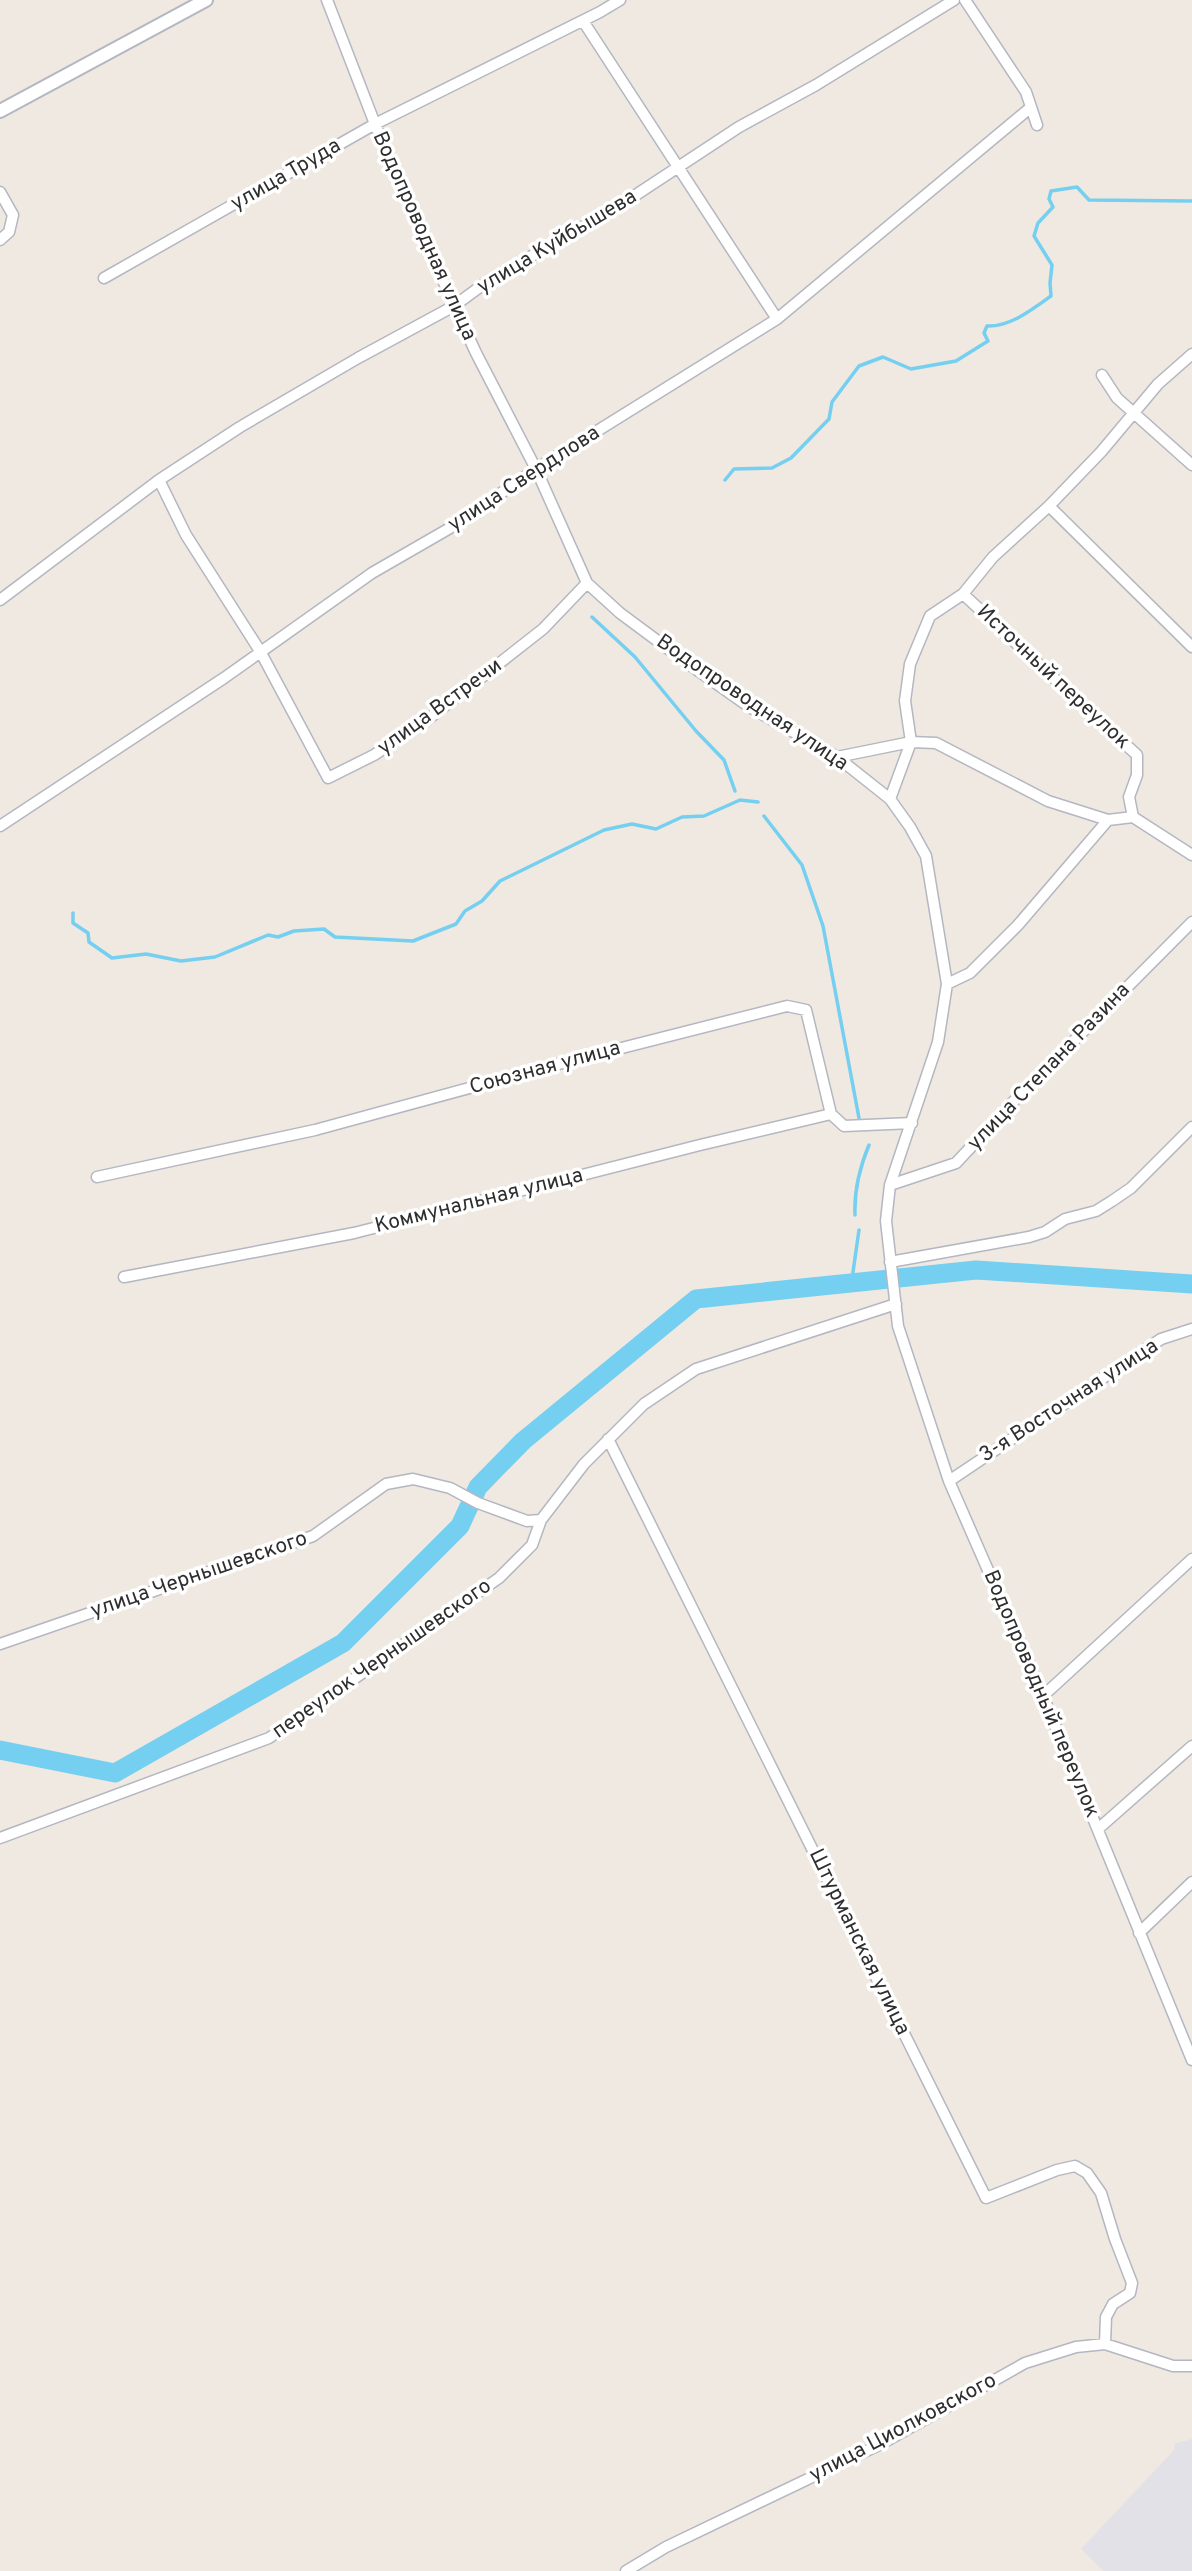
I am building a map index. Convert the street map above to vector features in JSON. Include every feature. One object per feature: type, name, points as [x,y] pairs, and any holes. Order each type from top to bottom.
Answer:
[{"type":"street","points":[[0,111],[206,0]]},
{"type":"street","name":"Водопроводная улица","points":[[327,0],[375,124],[454,306],[475,353],[536,468],[587,583],[620,613],[690,666],[748,705],[837,757],[890,799],[926,856],[947,984],[938,1042],[890,1185],[886,1221],[898,1326]]},
{"type":"street","name":"улица Труда","points":[[104,278],[375,124],[620,0]]},
{"type":"street","name":"улица Куйбышева","points":[[0,600],[159,480],[240,427],[454,306],[488,281],[564,239],[739,127],[816,85],[954,0]]},
{"type":"street","points":[[965,0],[1026,92],[1037,125]]},
{"type":"street","points":[[583,21],[777,318]]},
{"type":"street","name":"улица Свердлова","points":[[0,826],[372,573],[450,528],[536,468],[777,318],[1030,108]]},
{"type":"street","points":[[0,192],[13,215],[9,232],[0,240]]},
{"type":"street","points":[[890,799],[911,742],[905,701],[911,664],[930,616],[963,594],[993,557],[1049,506],[1158,384],[1192,354]]},
{"type":"street","points":[[1102,374],[1117,398],[1192,464]]},
{"type":"street","points":[[159,480],[186,535],[260,651]]},
{"type":"street","points":[[1049,506],[1192,647]]},
{"type":"street","name":"улица Встречи","points":[[260,651],[328,778],[374,755],[427,720],[543,629],[587,583]]},
{"type":"street","name":"Источный переулок","points":[[963,594],[1137,755],[1137,775],[1129,797],[1133,817]]},
{"type":"street","points":[[837,757],[911,742],[936,743],[1048,801],[1108,820],[1133,817],[1192,855]]},
{"type":"street","points":[[947,984],[970,973],[1009,934],[1108,820]]},
{"type":"street","name":"улица Степана Разина","points":[[890,1185],[956,1163],[1192,922]]},
{"type":"street","name":"Союзная улица","points":[[97,1177],[316,1130],[787,1006],[806,1010],[831,1114]]},
{"type":"street","points":[[831,1114],[844,1126],[912,1123]]},
{"type":"street","name":"Коммунальная улица","points":[[124,1278],[354,1233],[700,1144],[831,1114]]},
{"type":"street","points":[[890,1262],[1029,1237],[1045,1232],[1066,1219],[1096,1211],[1130,1188],[1192,1127]]},
{"type":"street","name":"переулок Чернышевского","points":[[0,1838],[270,1738],[499,1578],[532,1545],[541,1520],[584,1464],[644,1404],[696,1369],[895,1304]]},
{"type":"street","name":"Водопроводный переулок","points":[[898,1326],[949,1481],[1043,1696],[1139,1934],[1189,2043],[1192,2060]]},
{"type":"street","name":"3-я Восточная улица","points":[[949,1481],[1161,1339],[1192,1329]]},
{"type":"street","name":"Штурманская улица","points":[[608,1439],[986,2197],[1057,2170],[1075,2166],[1087,2173],[1101,2193],[1132,2283],[1130,2293],[1113,2304],[1106,2317],[1103,2332],[1105,2344]]},
{"type":"street","name":"улица Чернышевского","points":[[0,1644],[313,1536],[386,1484],[413,1479],[450,1488],[478,1503],[527,1521],[541,1520]]},
{"type":"street","points":[[1043,1696],[1192,1559]]},
{"type":"street","points":[[1098,1829],[1192,1746]]},
{"type":"street","points":[[1139,1934],[1192,1882]]},
{"type":"street","name":"улица Циолковского","points":[[626,2571],[666,2547],[878,2445],[1025,2362],[1076,2347],[1105,2344],[1173,2366],[1192,2366]]},
{"type":"shaded area","points":[[1192,2439],[1192,2571],[1104,2571],[1081,2549],[1175,2449],[1174,2444]]},
{"type":"waterway","points":[[725,480],[734,469],[772,468],[791,458],[829,419],[832,402],[859,366],[883,357],[911,369],[956,361],[988,341],[984,333],[987,326],[1013,320],[1051,296],[1052,265],[1034,236],[1038,223],[1053,207],[1049,199],[1051,191],[1077,187],[1089,200],[1192,201]]},
{"type":"waterway","points":[[592,617],[635,657],[696,731],[724,760],[735,791]]},
{"type":"waterway","points":[[73,913],[73,923],[88,933],[89,942],[112,958],[146,954],[181,961],[215,957],[268,935],[278,937],[294,931],[324,929],[335,937],[413,941],[456,924],[465,911],[482,901],[500,881],[604,830],[632,824],[656,829],[682,817],[704,816],[740,800],[758,802]]},
{"type":"waterway","points":[[764,816],[802,865],[823,926],[859,1118]]},
{"type":"waterway","points":[[855,1215],[858,1180],[869,1145]]},
{"type":"waterway","points":[[852,1279],[859,1230]]},
{"type":"waterway","points":[[0,1750],[115,1773],[343,1643],[460,1526],[478,1487],[523,1441],[696,1299],[976,1270],[1192,1284]]}]
